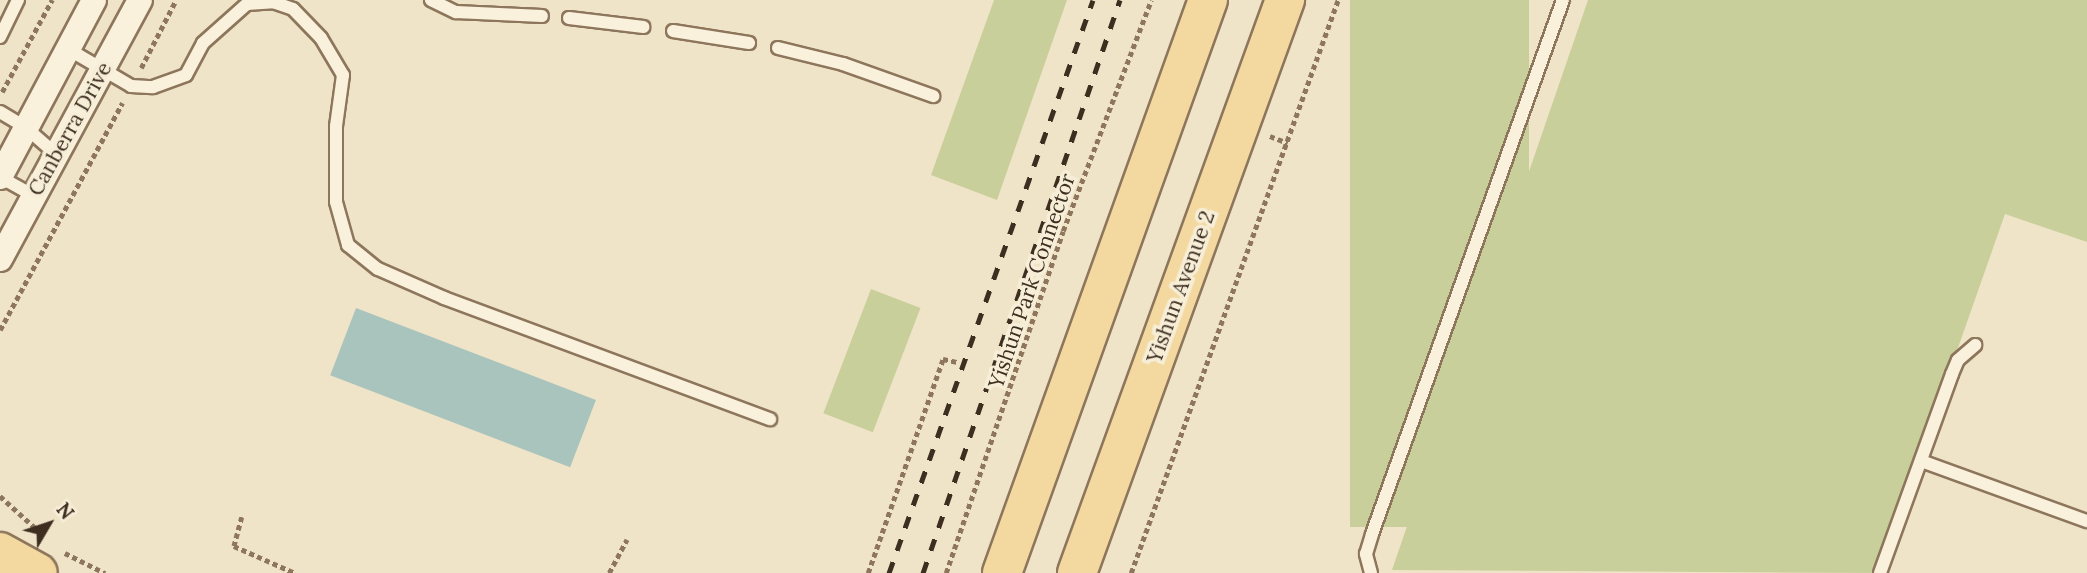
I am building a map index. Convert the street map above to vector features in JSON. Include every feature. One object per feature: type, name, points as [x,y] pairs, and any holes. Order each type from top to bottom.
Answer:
[{"type":"main road","points":[[1002,573],[1208,0]]},
{"type":"main road","name":"Yishun Avenue 2","points":[[1077,573],[1285,0]]},
{"type":"street","name":"Canberra Drive","points":[[0,177],[94,0]]},
{"type":"street","name":"Canberra Drive","points":[[0,258],[140,0]]},
{"type":"lane","points":[[0,37],[18,0]]},
{"type":"lane","points":[[431,0],[456,12],[542,16]]},
{"type":"lane","points":[[1371,573],[1366,554],[1371,534],[1563,0]]},
{"type":"lane","points":[[68,49],[131,86],[153,87],[186,75],[203,43],[247,4],[273,2],[293,9],[321,38],[343,75],[336,126],[336,202],[348,245],[378,270],[444,298],[770,419]]},
{"type":"lane","points":[[569,18],[643,27]]},
{"type":"lane","points":[[673,31],[749,43]]},
{"type":"lane","points":[[778,48],[843,64],[933,96]]},
{"type":"lane","points":[[0,112],[25,127],[57,155]]},
{"type":"lane","points":[[0,177],[33,195]]},
{"type":"lane","points":[[1880,573],[1958,360],[1975,345]]},
{"type":"lane","points":[[1921,461],[2087,521]]},
{"type":"path","points":[[0,96],[52,0]]},
{"type":"path","points":[[0,330],[176,0]]},
{"type":"path","name":"Yishun Park Connector","points":[[946,573],[1063,231],[1151,0]]},
{"type":"path","points":[[1131,573],[1338,0]]},
{"type":"path","points":[[868,573],[943,359],[957,362]]},
{"type":"path","points":[[242,517],[234,546],[295,573]]},
{"type":"path","points":[[608,573],[627,539]]},
{"type":"green space","points":[[994,0],[1067,0],[997,200],[931,175]]},
{"type":"green space","points":[[1350,0],[1529,0],[1529,527],[1350,527]]},
{"type":"green space","points":[[1588,0],[2087,0],[2087,242],[2005,214],[1879,573],[1392,570]]},
{"type":"green space","points":[[871,289],[920,308],[873,432],[823,413]]},
{"type":"water","points":[[356,308],[596,400],[570,467],[330,375]]},
{"type":"railway","points":[[889,573],[1093,0]]},
{"type":"railway","points":[[923,573],[1120,0]]}]
